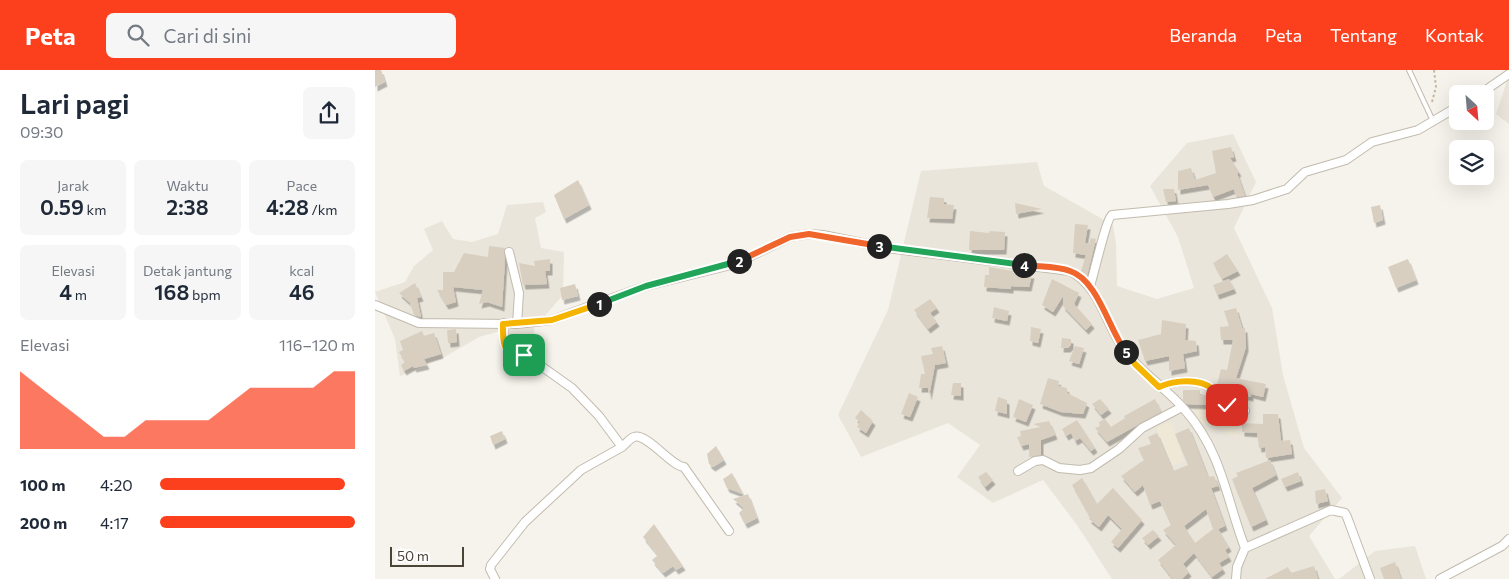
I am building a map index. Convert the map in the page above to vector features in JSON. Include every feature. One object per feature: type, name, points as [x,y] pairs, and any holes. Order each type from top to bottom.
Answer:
[{"type":"street","points":[[1493,85],[1509,74]]},
{"type":"street","points":[[1090,286],[1099,258],[1107,222],[1112,215],[1253,200],[1287,189],[1305,172],[1346,160],[1371,142],[1418,130],[1449,111]]},
{"type":"street","points":[[375,305],[419,323],[517,324],[552,320],[579,312],[646,286],[735,264],[790,237],[809,234],[887,248],[1070,271],[1081,276],[1090,286],[1120,344],[1135,364],[1182,407],[1210,446],[1223,474],[1245,548],[1237,567],[1236,579]]},
{"type":"street","points":[[509,252],[519,293],[517,324]]},
{"type":"street","points":[[503,324],[503,338],[508,353],[512,356],[527,356],[572,388],[599,416],[622,447]]},
{"type":"street","points":[[1159,387],[1177,382],[1201,383],[1213,389],[1230,407],[1245,411]]},
{"type":"street","points":[[1017,471],[1035,461],[1043,460],[1059,468],[1087,469],[1106,460],[1151,423],[1182,407]]},
{"type":"street","points":[[495,579],[491,565],[530,517],[581,470],[622,447],[633,437],[639,436],[664,453],[676,466],[684,467],[729,531]]},
{"type":"street","points":[[1245,548],[1331,510],[1337,510],[1347,517],[1370,579]]},
{"type":"street","points":[[1440,579],[1495,550],[1509,539]]},
{"type":"lane","points":[[1409,70],[1433,120]]},
{"type":"path","points":[[1427,106],[1432,102],[1436,87],[1434,70]]},
{"type":"shaded area","points":[[1509,75],[1509,124],[1496,114]]},
{"type":"shaded area","points":[[1233,134],[1256,182],[1234,228],[1272,308],[1283,375],[1304,448],[1342,498],[1309,536],[1335,579],[1112,579],[1077,525],[1043,480],[993,503],[957,477],[980,445],[948,423],[861,457],[838,415],[888,310],[921,171],[1037,162],[1044,186],[1113,225],[1116,244],[1117,286],[1157,299],[1194,288],[1178,237],[1150,186],[1187,143]]},
{"type":"shaded area","points":[[543,202],[546,212],[535,218],[541,248],[564,252],[563,295],[534,328],[534,352],[505,353],[500,331],[479,337],[443,358],[400,376],[395,339],[375,292],[405,282],[414,266],[433,250],[424,229],[442,221],[453,239],[472,242],[498,234],[507,205]]},
{"type":"shaded area","points":[[1197,406],[1242,419],[1237,437],[1227,434],[1227,430],[1193,421]]},
{"type":"shaded area","points":[[1171,422],[1184,461],[1172,466],[1156,427]]},
{"type":"shaded area","points":[[1415,546],[1426,579],[1339,579],[1375,551]]},
{"type":"building","points":[[375,70],[381,70],[385,82],[375,87]]},
{"type":"building","points":[[1231,147],[1234,157],[1230,158],[1239,172],[1237,173],[1245,196],[1236,197],[1234,189],[1213,197],[1208,185],[1178,190],[1178,171],[1191,168],[1195,180],[1216,173],[1212,151]]},
{"type":"building","points":[[578,180],[589,205],[564,219],[554,195]]},
{"type":"building","points":[[1163,189],[1174,189],[1176,201],[1166,202]]},
{"type":"building","points":[[930,197],[944,198],[944,204],[954,205],[952,219],[927,218]]},
{"type":"building","points":[[1015,203],[1042,209],[1016,214]]},
{"type":"building","points":[[1380,205],[1383,220],[1374,223],[1371,207]]},
{"type":"building","points":[[1075,224],[1088,225],[1085,243],[1089,244],[1091,238],[1096,239],[1087,276],[1081,271],[1086,255],[1073,253]]},
{"type":"building","points":[[970,231],[1005,232],[1004,250],[969,250]]},
{"type":"building","points":[[489,246],[506,248],[504,251],[502,307],[487,302],[479,304],[483,290],[453,287],[456,302],[446,305],[437,290],[443,290],[443,272],[454,272],[464,253],[488,257]]},
{"type":"building","points":[[1227,254],[1238,271],[1222,279],[1213,263]]},
{"type":"building","points":[[550,259],[550,271],[545,271],[547,284],[523,285],[519,263],[535,266],[534,261]]},
{"type":"building","points":[[1408,259],[1416,280],[1396,288],[1388,267]]},
{"type":"building","points":[[989,267],[1013,271],[1013,273],[1032,274],[1029,287],[1011,286],[1011,289],[984,287],[985,275],[989,275]]},
{"type":"building","points":[[1052,279],[1079,293],[1074,304],[1092,324],[1086,330],[1063,306],[1063,296],[1053,312],[1042,305]]},
{"type":"building","points":[[1229,279],[1234,289],[1217,295],[1213,285]]},
{"type":"building","points":[[415,283],[421,297],[417,298],[421,317],[414,315],[410,303],[399,293]]},
{"type":"building","points":[[575,284],[578,296],[562,300],[560,288]]},
{"type":"building","points":[[930,299],[937,308],[930,313],[937,322],[928,329],[914,310]]},
{"type":"building","points":[[994,307],[1009,311],[1007,321],[992,318]]},
{"type":"building","points":[[1236,308],[1242,328],[1245,328],[1246,347],[1236,378],[1266,384],[1263,397],[1251,394],[1251,397],[1224,391],[1217,385],[1221,369],[1227,370],[1233,340],[1221,340],[1220,327],[1229,326],[1224,311]]},
{"type":"building","points":[[1162,320],[1186,324],[1185,340],[1196,341],[1197,351],[1183,354],[1185,368],[1169,371],[1169,356],[1145,361],[1138,340],[1161,334]]},
{"type":"building","points":[[1031,327],[1041,329],[1038,343],[1030,341]]},
{"type":"building","points":[[456,329],[457,342],[448,343],[447,330]]},
{"type":"building","points":[[422,331],[424,336],[434,333],[441,354],[424,359],[427,365],[414,368],[413,366],[404,371],[401,365],[405,362],[399,352],[403,350],[400,341]]},
{"type":"building","points":[[1062,338],[1071,339],[1071,345],[1068,348],[1061,348]]},
{"type":"building","points":[[942,346],[946,363],[935,365],[929,396],[928,388],[919,388],[921,374],[925,374],[921,356],[933,354],[931,348]]},
{"type":"building","points":[[1075,346],[1084,348],[1079,364],[1069,361]]},
{"type":"building","points":[[1048,378],[1059,381],[1058,386],[1067,388],[1067,393],[1087,403],[1083,414],[1061,412],[1040,404]]},
{"type":"building","points":[[953,383],[961,383],[961,396],[951,395]]},
{"type":"building","points":[[1183,390],[1200,390],[1200,395],[1207,395],[1207,405],[1187,404],[1183,400]]},
{"type":"building","points":[[909,393],[918,397],[910,417],[901,414]]},
{"type":"building","points":[[998,397],[1007,400],[1007,414],[995,411]]},
{"type":"building","points":[[1019,399],[1033,405],[1026,422],[1013,417]]},
{"type":"building","points":[[1100,399],[1109,409],[1101,415],[1092,404]]},
{"type":"building","points":[[1155,399],[1161,412],[1107,442],[1095,428],[1100,426],[1099,422],[1105,419],[1111,427],[1125,418],[1124,416]]},
{"type":"building","points":[[861,410],[873,421],[866,433],[857,427],[860,422],[855,418]]},
{"type":"building","points":[[1263,414],[1278,414],[1281,441],[1290,440],[1292,454],[1266,458],[1265,447],[1259,448],[1257,433],[1242,432],[1242,423],[1263,424]]},
{"type":"building","points":[[1077,420],[1095,448],[1091,451],[1080,438],[1075,441],[1071,433],[1066,436],[1062,429]]},
{"type":"building","points":[[1049,421],[1055,435],[1041,440],[1041,455],[1029,457],[1029,444],[1021,446],[1017,437],[1021,436],[1020,431],[1041,427],[1033,424]]},
{"type":"building","points":[[1189,428],[1208,477],[1214,476],[1218,486],[1211,488],[1225,526],[1218,529],[1229,547],[1225,550],[1229,557],[1219,563],[1223,569],[1212,577],[1194,553],[1183,564],[1189,572],[1182,579],[1173,579],[1158,560],[1176,545],[1163,530],[1171,525],[1160,501],[1150,505],[1143,485],[1135,492],[1121,476],[1144,460],[1138,448],[1151,444],[1148,437],[1157,433],[1173,471],[1188,465],[1175,434]],"holes":[[[1206,509],[1213,529],[1195,543],[1184,526]]]},
{"type":"building","points":[[502,431],[505,439],[493,445],[490,436]]},
{"type":"building","points":[[716,446],[724,460],[713,467],[709,464],[707,454]]},
{"type":"building","points":[[1270,460],[1276,475],[1252,488],[1266,520],[1251,527],[1232,479],[1238,476],[1236,473]]},
{"type":"building","points":[[986,472],[993,480],[985,487],[978,477]]},
{"type":"building","points":[[1298,472],[1301,481],[1285,487],[1281,479]]},
{"type":"building","points":[[732,473],[743,494],[727,488],[723,479]]},
{"type":"building","points":[[1082,478],[1097,504],[1113,488],[1142,520],[1118,548],[1111,542],[1122,529],[1108,515],[1099,527],[1089,519],[1090,517],[1072,485]]},
{"type":"building","points":[[1325,489],[1328,501],[1316,504],[1315,491]]},
{"type":"building","points":[[748,494],[757,518],[745,524],[739,513],[744,508],[733,499]]},
{"type":"building","points":[[654,524],[683,566],[676,570],[673,566],[663,573],[652,560],[658,555],[643,537]]},
{"type":"building","points":[[1153,530],[1159,536],[1148,545],[1142,538]]},
{"type":"building","points":[[1395,562],[1401,579],[1384,579],[1380,568]]},
{"type":"building","points":[[1314,566],[1318,579],[1265,579],[1288,567],[1291,573]]},
{"type":"route","points":[[524,355],[512,356],[508,353],[504,347],[503,324],[552,320],[579,312],[646,286],[735,264],[790,237],[809,234],[887,248],[1070,271],[1081,276],[1090,286],[1120,344],[1135,364],[1159,387],[1177,382],[1190,381],[1201,383],[1213,389],[1227,405]]}]
